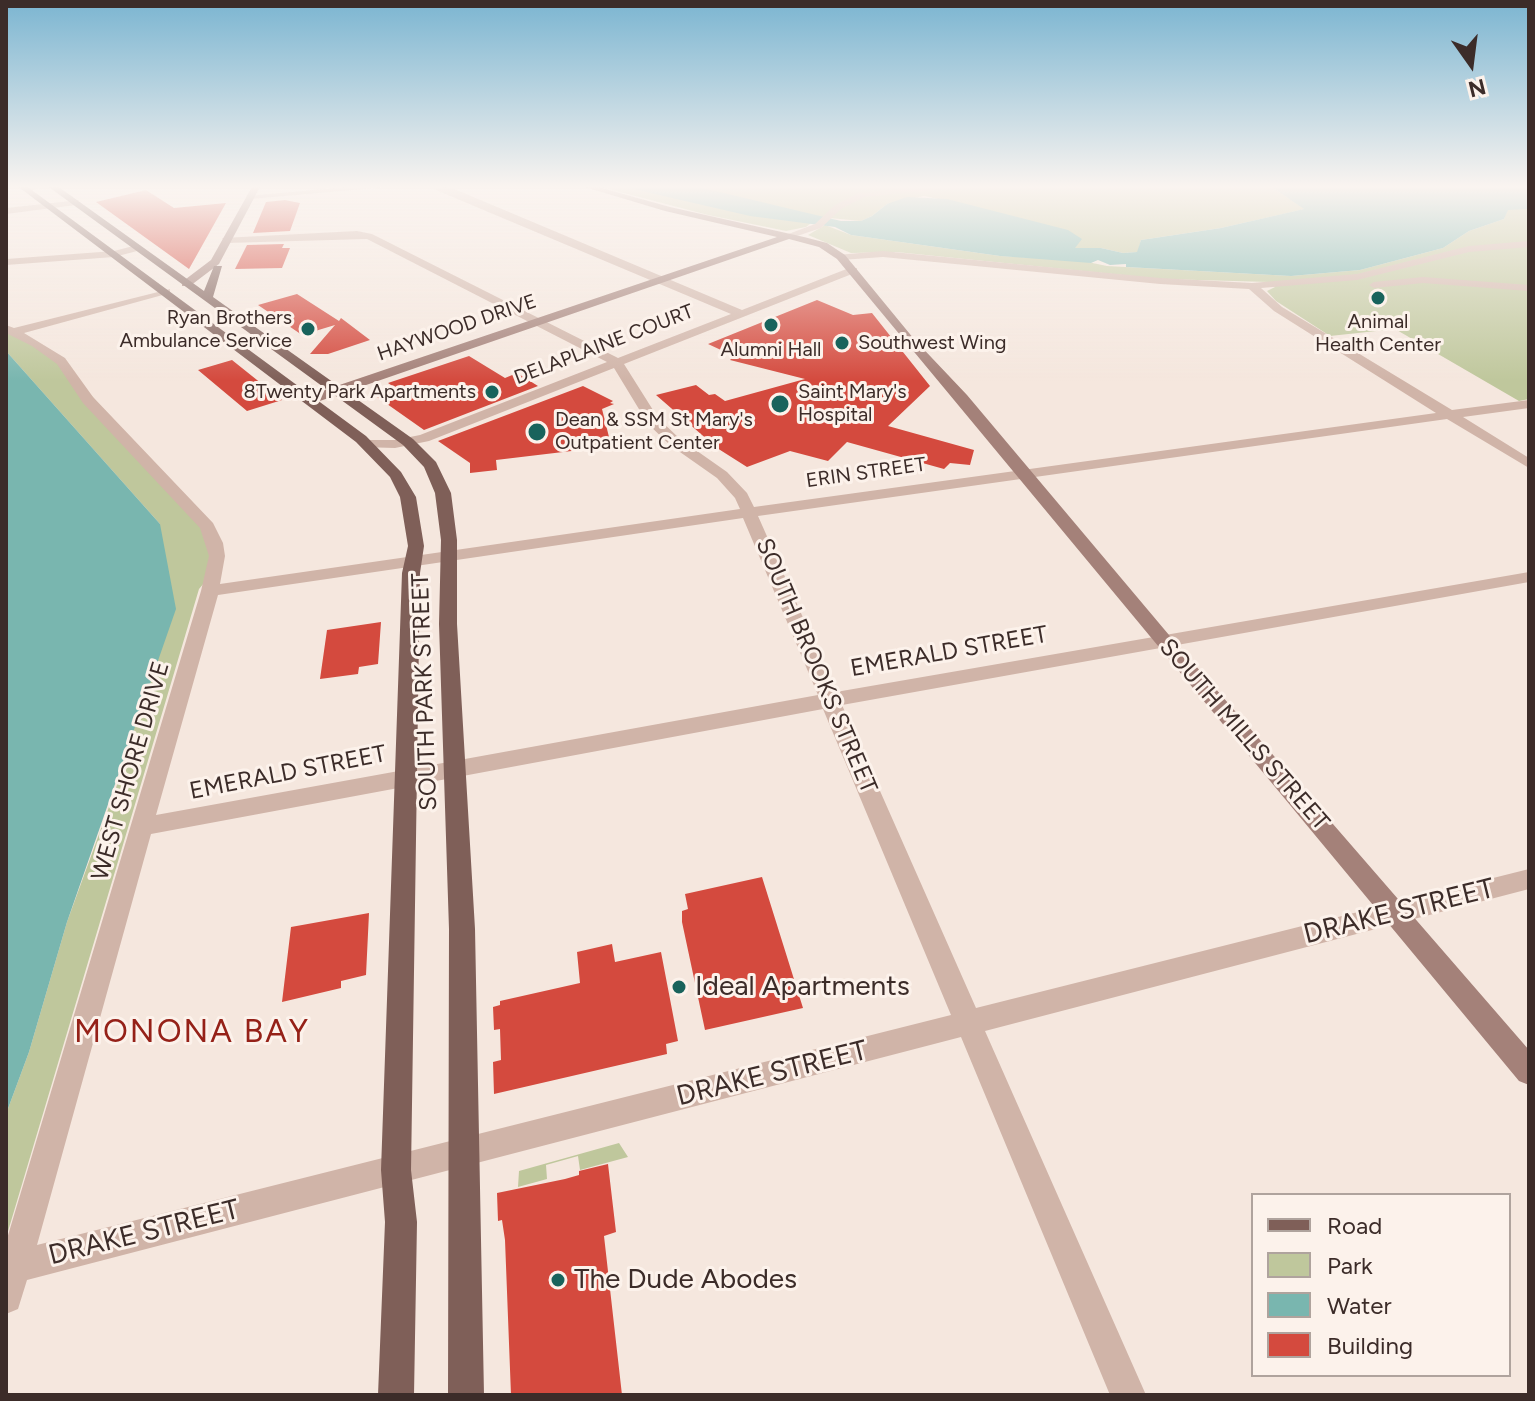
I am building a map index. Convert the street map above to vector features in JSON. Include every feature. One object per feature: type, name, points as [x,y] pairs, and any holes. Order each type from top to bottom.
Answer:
[{"type":"main road","name":"SOUTH PARK STREET","points":[[109,250],[366,444],[396,475],[408,497],[414,522],[414,561],[411,573],[396,1170],[401,1222],[396,1395]]},
{"type":"main road","name":"SOUTH PARK STREET","points":[[140,250],[408,442],[431,465],[443,493],[449,556],[448,624],[462,929],[466,1395]]},
{"type":"main road","points":[[207,299],[217,265]]},
{"type":"street","points":[[6,262],[128,250]]},
{"type":"street","points":[[10,330],[205,279],[217,265],[222,250]]},
{"type":"street","points":[[397,250],[616,362]]},
{"type":"street","points":[[592,250],[742,314]]},
{"type":"street","name":"HAYWOOD DRIVE","points":[[309,400],[745,250]]},
{"type":"street","name":"SOUTH MILLS STREET","points":[[831,250],[853,270],[910,342],[962,398],[1529,1071]]},
{"type":"street","points":[[841,257],[883,254],[1160,281],[1252,286],[1357,277],[1463,250]]},
{"type":"street","name":"DELAPLAINE COURT","points":[[366,444],[408,442],[853,270]]},
{"type":"street","points":[[1342,285],[1423,280],[1460,286],[1529,288]]},
{"type":"street","points":[[1252,286],[1278,309],[1529,464]]},
{"type":"street","name":"WEST SHORE DRIVE","points":[[6,1297],[210,591],[217,556],[207,526],[88,400],[61,361],[10,330]]},
{"type":"street","name":"SOUTH BROOKS STREET","points":[[616,362],[653,421],[675,442],[722,475],[742,496],[971,1023],[1128,1395]]},
{"type":"street","name":"ERIN STREET","points":[[210,591],[1024,473],[1529,404]]},
{"type":"street","name":"EMERALD STREET","points":[[142,827],[1162,639],[1529,577]]},
{"type":"street","name":"DRAKE STREET","points":[[14,1267],[1529,879]]},
{"type":"green space","points":[[845,250],[960,250],[1078,260],[1107,266],[1291,276],[1360,270],[1434,250],[1529,250],[1529,399],[1519,401],[1395,329],[1330,336],[1276,301],[1267,291],[1275,287],[1269,282],[1162,279],[896,252],[851,253]]},
{"type":"green space","points":[[1111,250],[1138,250],[1138,252]]},
{"type":"green space","points":[[6,329],[61,361],[201,520],[216,569],[199,589],[6,1238],[6,1114],[29,1052],[67,922],[129,752],[160,524],[6,351]]},
{"type":"green space","points":[[619,1143],[628,1157],[580,1170],[578,1156],[546,1165],[547,1179],[518,1187],[519,1171]]},
{"type":"water","points":[[960,250],[1111,250],[1123,253],[1138,250],[1434,250],[1360,270],[1291,276],[1126,267],[1126,264],[1110,265],[1098,260],[1091,263]]},
{"type":"water","points":[[6,351],[160,524],[176,609],[67,922],[29,1052],[6,1114]]},
{"type":"building","points":[[163,250],[199,250],[189,269]]},
{"type":"building","points":[[244,250],[289,250],[282,268],[235,269]]},
{"type":"building","points":[[297,294],[339,321],[341,318],[370,340],[328,354],[310,354],[335,325],[302,335],[258,305]]},
{"type":"building","points":[[817,300],[853,315],[872,313],[930,386],[888,426],[974,450],[970,465],[950,463],[944,469],[847,442],[828,461],[790,451],[747,467],[717,448],[656,395],[696,385],[709,395],[715,394],[725,401],[805,379],[730,360],[734,356],[708,344]]},
{"type":"building","name":"8Twenty Park Apartments","points":[[469,356],[505,378],[517,373],[538,386],[424,430],[370,392],[391,385],[388,383]]},
{"type":"building","points":[[232,360],[282,400],[247,411],[198,370]]},
{"type":"building","name":"Dean & SSM St Mary's Outpatient Center","points":[[583,386],[613,401],[610,403],[614,404],[602,409],[609,437],[603,438],[605,447],[496,460],[497,470],[470,473],[470,463],[438,441]]},
{"type":"building","points":[[381,622],[378,664],[359,667],[358,674],[320,679],[327,630]]},
{"type":"building","points":[[762,877],[803,1008],[705,1030],[682,922],[682,911],[688,909],[685,894]]},
{"type":"building","points":[[369,913],[366,975],[341,981],[341,988],[282,1002],[291,927]]},
{"type":"building","points":[[612,944],[615,962],[661,952],[678,1041],[666,1044],[667,1054],[494,1094],[493,1062],[501,1060],[500,1029],[494,1030],[493,1007],[500,1005],[500,1001],[580,983],[577,952]]},
{"type":"building","name":"The Dude Abodes","points":[[608,1164],[616,1232],[604,1236],[622,1395],[511,1395],[505,1240],[502,1220],[498,1221],[497,1193],[565,1179],[579,1175],[579,1171]]},
{"type":"place","name":"Animal Health Center","points":[[1378,298]]},
{"type":"place","name":"Alumni Hall","points":[[771,325]]},
{"type":"place","name":"Ryan Brothers Ambulance Service","points":[[308,329]]},
{"type":"place","name":"Southwest Wing","points":[[842,343]]},
{"type":"place","name":"8Twenty Park Apartments","points":[[492,392]]},
{"type":"place","name":"Saint Mary's Hospital","points":[[780,404]]},
{"type":"place","name":"Dean & SSM St Mary's Outpatient Center","points":[[537,432]]},
{"type":"place","name":"Ideal Apartments","points":[[679,987]]},
{"type":"place","name":"The Dude Abodes","points":[[558,1280]]},
{"type":"district","name":"MONONA BAY","points":[[192,1033]]}]
